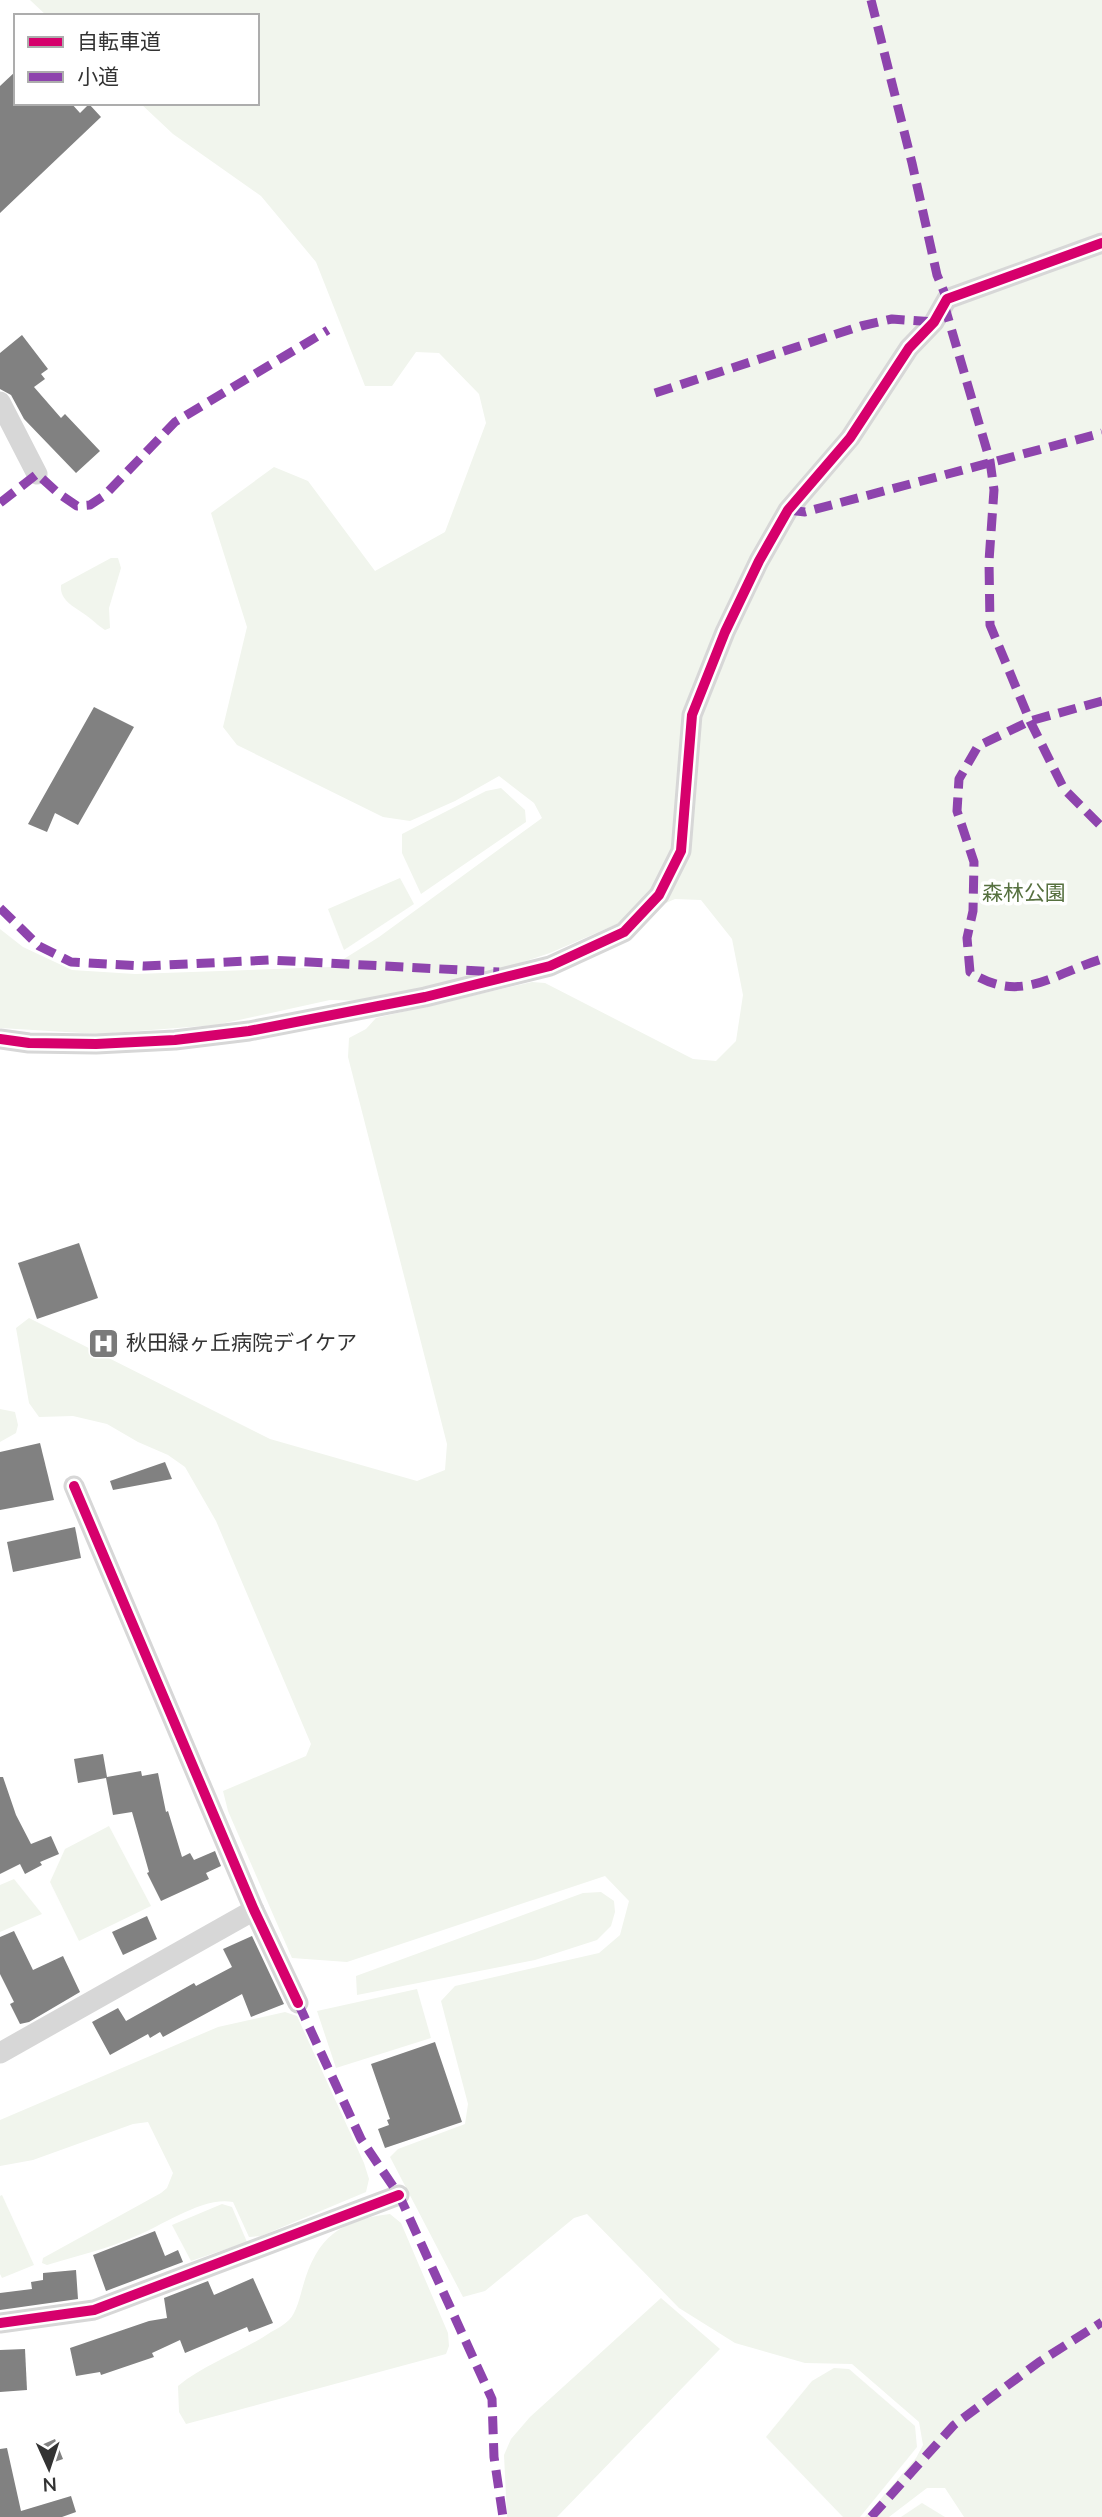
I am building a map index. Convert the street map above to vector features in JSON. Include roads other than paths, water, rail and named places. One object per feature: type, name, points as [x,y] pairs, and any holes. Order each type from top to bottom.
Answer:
[{"type":"street","points":[[0,1039],[29,1043],[96,1044],[175,1040],[249,1031],[425,997],[540,968],[624,932],[659,895],[681,851],[692,715],[725,632],[759,561],[788,510],[850,438],[909,348],[934,322],[947,299],[1102,243]]},
{"type":"street","points":[[0,402],[37,474]]},
{"type":"street","points":[[74,1486],[254,1910],[298,2003]]},
{"type":"street","points":[[0,2053],[254,1910]]},
{"type":"street","points":[[0,2323],[94,2310],[399,2195]]},
{"type":"place","name":"秋田緑ヶ丘病院デイケア","points":[[103,1343]]},
{"type":"park label","name":"森林公園","points":[[1024,893]]}]
